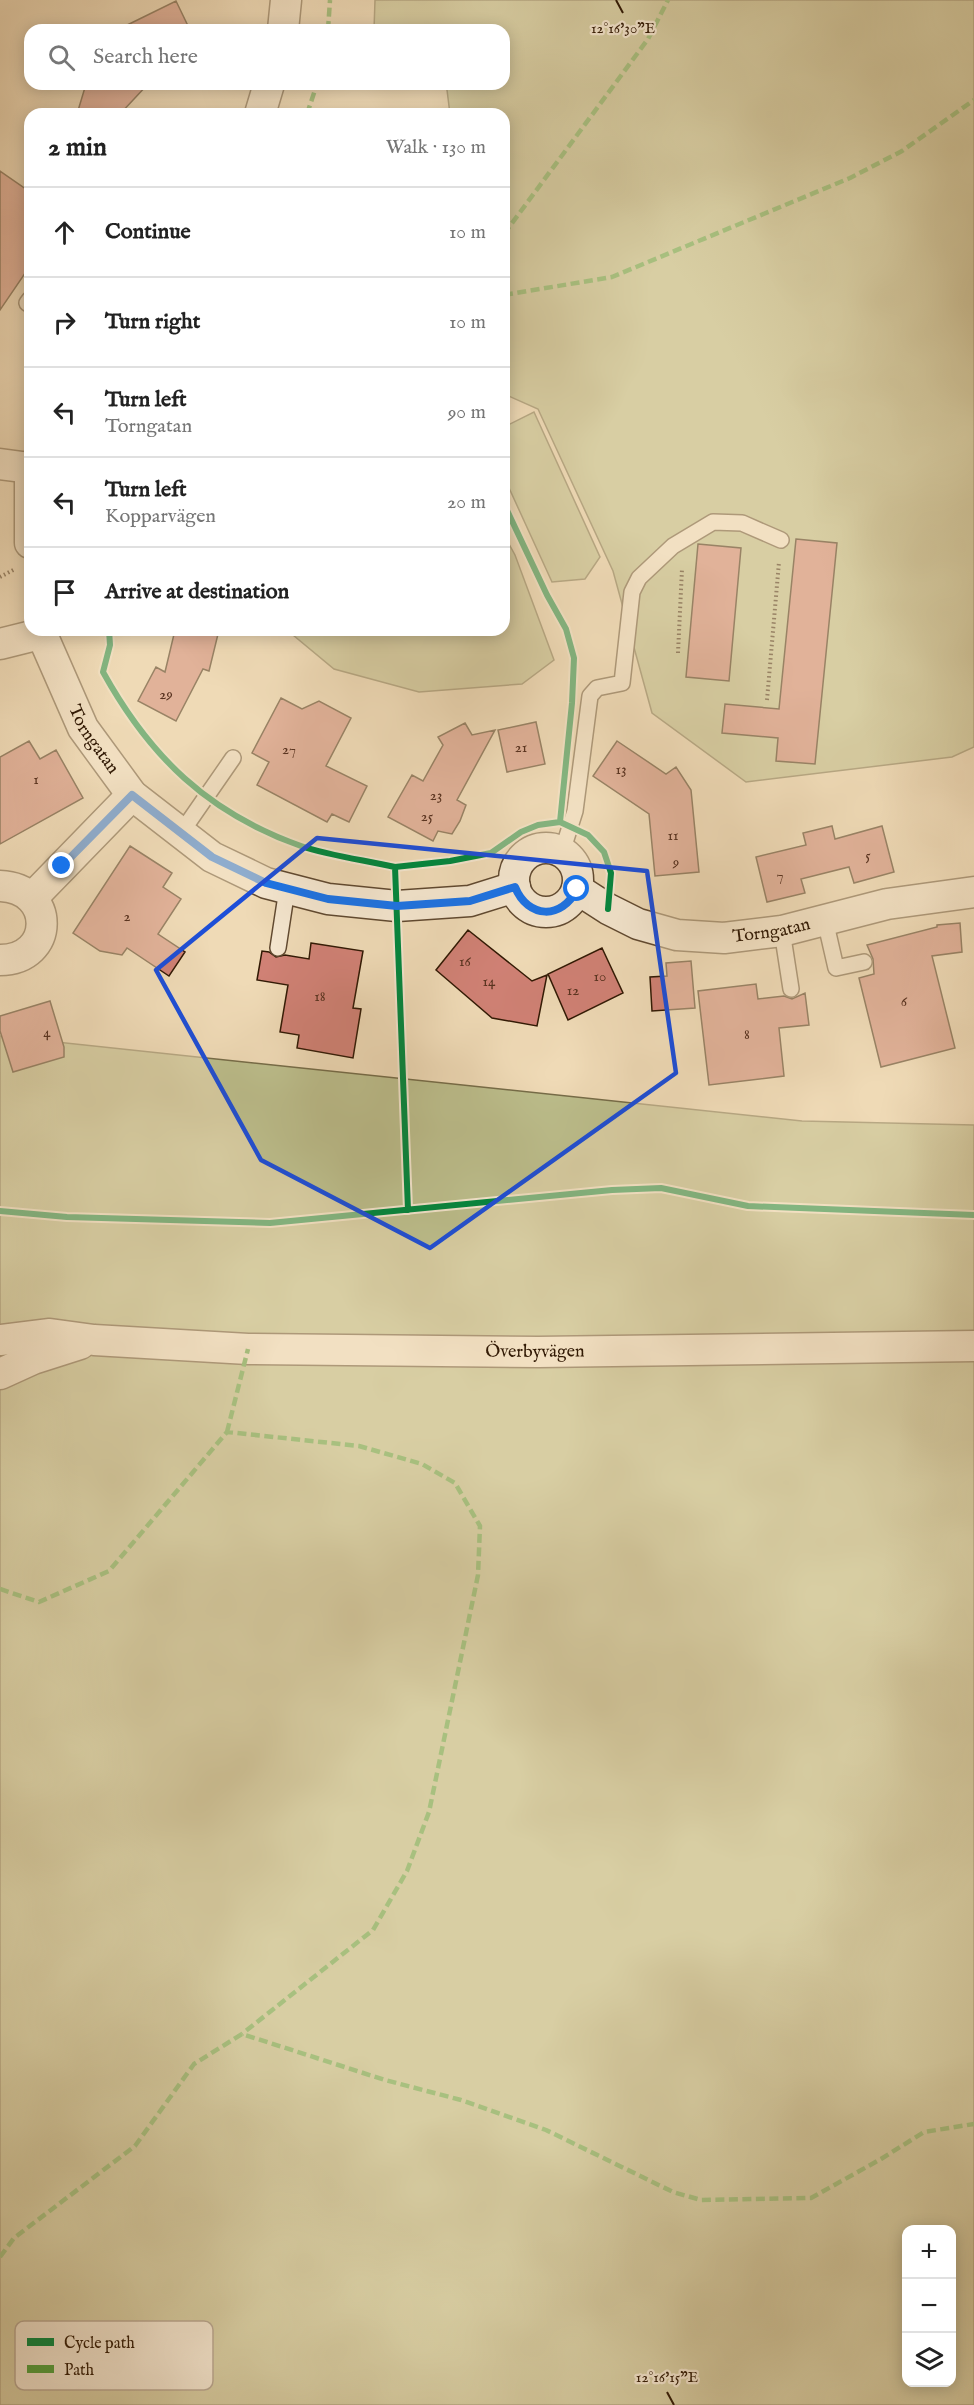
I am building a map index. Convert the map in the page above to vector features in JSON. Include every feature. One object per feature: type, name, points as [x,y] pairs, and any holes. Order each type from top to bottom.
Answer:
[{"type":"street","points":[[284,24],[286,0]]},
{"type":"street","points":[[262,108],[267,90]]},
{"type":"street","points":[[0,464],[24,466]]},
{"type":"street","points":[[0,644],[27,636]]},
{"type":"street","name":"Torngatan","points":[[42,636],[83,728],[132,795],[212,857],[266,883],[287,889],[328,899],[397,906],[470,901],[515,887]]},
{"type":"street","points":[[32,898],[132,795]]},
{"type":"street","points":[[542,848],[562,852],[576,868],[577,889],[565,906],[545,912],[535,910],[519,897],[515,887],[517,866],[523,858],[542,848]]},
{"type":"street","points":[[0,886],[25,891],[40,912],[42,924],[33,948],[24,955],[0,960]]},
{"type":"street","name":"Torngatan","points":[[577,889],[608,909],[638,924],[677,935],[724,938],[782,931],[887,904],[974,892]]},
{"type":"street","name":"Överbyvägen","points":[[0,1340],[50,1334],[94,1340],[248,1349],[538,1352],[974,1346]]},
{"type":"street","name":"Överbyvägen","points":[[0,1374],[33,1359],[94,1340]]},
{"type":"lane","points":[[562,852],[575,811],[590,696],[597,688],[622,684],[632,592],[639,578],[673,546],[713,522],[742,523],[781,540]]},
{"type":"lane","points":[[181,832],[233,758]]},
{"type":"lane","points":[[278,948],[287,889]]},
{"type":"lane","points":[[825,920],[836,968],[864,962]]},
{"type":"lane","points":[[782,931],[790,989]]},
{"type":"path","points":[[767,700],[781,540]]},
{"type":"path","points":[[673,546],[682,567],[678,652]]},
{"type":"highlighted area","points":[[317,838],[647,871],[676,1073],[430,1248],[261,1160],[156,970]]},
{"type":"green space","points":[[375,0],[974,0],[974,747],[952,757],[746,782],[652,713],[613,571],[538,409],[510,397],[510,108],[449,108],[447,90],[510,90],[510,24],[374,24]]},
{"type":"green space","points":[[534,412],[600,557],[585,579],[552,582],[510,490],[510,424]]},
{"type":"green space","points":[[510,546],[554,660],[522,684],[419,692],[334,669],[294,636],[510,636]]},
{"type":"green space","points":[[0,1036],[802,1121],[974,1125],[974,2405],[0,2405]]},
{"type":"building","points":[[176,1],[187,24],[129,24]]},
{"type":"building","points":[[84,90],[142,90],[126,108],[79,108]]},
{"type":"building","points":[[0,171],[24,188],[24,275],[0,310]]},
{"type":"building","points":[[796,539],[837,543],[815,764],[776,761],[778,738],[722,733],[725,704],[779,709]]},
{"type":"building","points":[[698,544],[741,548],[729,681],[686,677]]},
{"type":"building","points":[[174,636],[218,636],[209,671],[203,669],[176,721],[138,701],[156,667],[165,672]]},
{"type":"building","points":[[281,698],[302,709],[319,701],[351,718],[326,766],[367,786],[349,822],[332,814],[327,822],[257,785],[269,762],[252,753]]},
{"type":"building","points":[[536,722],[545,764],[507,772],[498,730]]},
{"type":"building","points":[[465,723],[472,735],[495,730],[457,800],[466,805],[460,821],[452,834],[438,831],[433,841],[388,817],[412,775],[423,781],[443,745],[438,737]]},
{"type":"building","points":[[29,741],[40,759],[56,750],[83,798],[0,844],[0,757]]},
{"type":"building","points":[[617,741],[666,774],[676,767],[691,790],[699,872],[655,876],[649,814],[593,776]]},
{"type":"building","points":[[832,826],[835,839],[882,826],[894,872],[854,883],[849,867],[801,879],[805,893],[767,902],[756,857],[806,845],[803,833]]},
{"type":"building","points":[[130,846],[172,873],[163,887],[181,899],[158,934],[185,952],[169,976],[127,948],[122,955],[100,951],[73,933]]},
{"type":"building","points":[[960,923],[962,952],[932,956],[955,1048],[881,1067],[859,978],[874,974],[873,959],[867,945],[937,927],[937,925]]},
{"type":"building","points":[[468,930],[532,981],[547,975],[537,1026],[492,1018],[436,970]]},
{"type":"building","points":[[311,943],[363,951],[353,1008],[361,1009],[353,1058],[297,1048],[299,1035],[280,1032],[288,985],[257,980],[262,951],[269,952],[276,957],[285,955],[309,959]]},
{"type":"building","points":[[602,948],[623,993],[568,1020],[548,974]]},
{"type":"building","points":[[691,961],[695,1008],[652,1011],[650,977],[667,976],[666,963]]},
{"type":"building","points":[[756,984],[758,999],[784,996],[792,999],[805,993],[809,1025],[779,1028],[784,1076],[709,1085],[698,991]]},
{"type":"building","points":[[50,1001],[64,1047],[64,1057],[13,1072],[0,1031],[0,1016]]},
{"type":"marked path","points":[[328,24],[330,0]]},
{"type":"marked path","points":[[510,226],[648,39],[668,0]]},
{"type":"marked path","points":[[309,108],[315,90]]},
{"type":"marked path","points":[[510,294],[612,277],[850,178],[902,151],[974,100]]},
{"type":"marked path","points":[[227,1432],[248,1349]]},
{"type":"marked path","points":[[0,1589],[39,1602],[109,1571],[227,1432],[359,1446],[422,1464],[455,1483],[480,1526],[478,1575],[429,1812],[407,1871],[373,1930],[242,2034]]},
{"type":"marked path","points":[[0,2257],[14,2238],[135,2146],[194,2064],[242,2034],[385,2080],[461,2100],[546,2130],[673,2192],[701,2200],[811,2198],[924,2132],[974,2124]]},
{"type":"cycle path","points":[[510,517],[547,595],[566,629],[574,658],[572,703],[560,822]]},
{"type":"cycle path","points":[[109,636],[110,645],[103,672],[121,703],[162,756],[210,799],[237,817],[301,846],[395,867],[408,1210]]},
{"type":"cycle path","points":[[395,867],[450,861],[491,853],[521,832],[538,825],[560,822],[588,835],[604,852],[611,873],[608,909]]},
{"type":"cycle path","points":[[0,1211],[67,1217],[270,1223],[612,1190],[661,1188],[748,1206],[974,1215]]},
{"type":"route","points":[[62,866],[132,795],[212,857],[266,883],[328,899],[397,906],[470,901],[515,887],[519,897],[526,904],[535,910],[545,912],[565,906],[577,889]]}]
